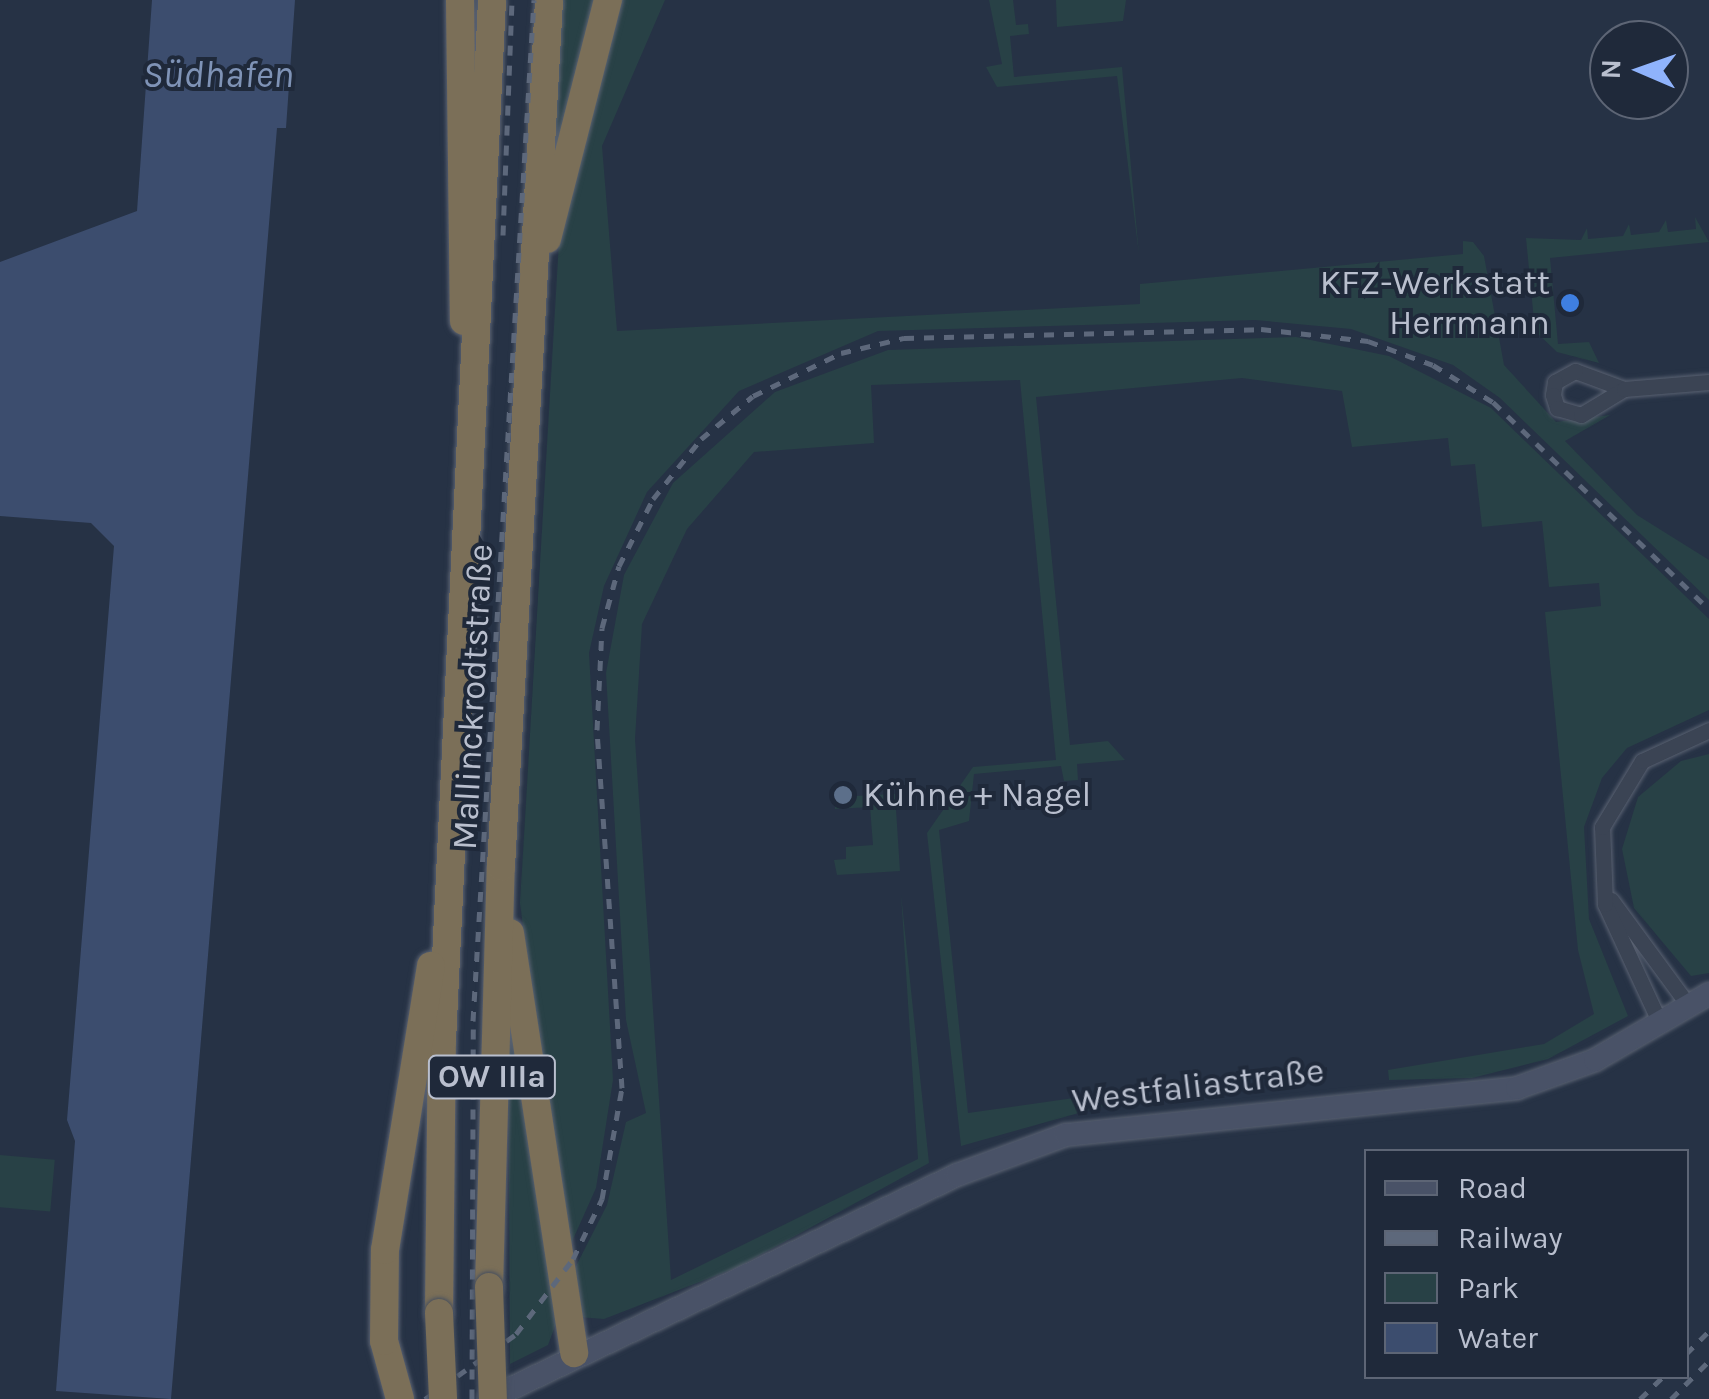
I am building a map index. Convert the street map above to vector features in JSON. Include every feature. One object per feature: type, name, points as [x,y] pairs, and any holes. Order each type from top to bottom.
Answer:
[{"type":"highway","points":[[460,0],[457,164],[472,448]]},
{"type":"highway","name":"Mallinckrodtstraße","points":[[443,1399],[439,1313],[452,861],[492,0]]},
{"type":"highway","name":"Mallinckrodtstraße","points":[[491,1399],[489,1287],[501,867],[549,0]]},
{"type":"highway","points":[[532,283],[608,0]]},
{"type":"highway","points":[[400,1399],[384,1341],[386,1250],[452,861]]},
{"type":"highway","points":[[501,867],[574,1353]]},
{"type":"street","points":[[1624,389],[1709,382]]},
{"type":"street","points":[[1660,1023],[1612,928],[1600,878],[1602,827],[1622,784],[1667,744],[1709,730]]},
{"type":"street","points":[[1600,878],[1630,935],[1699,1000]]},
{"type":"street","name":"Westfaliastraße","points":[[491,1399],[574,1353],[957,1175],[1066,1135],[1517,1088],[1660,1023],[1699,1000]]},
{"type":"green space","points":[[562,0],[597,0],[554,174],[552,151]]},
{"type":"green space","points":[[618,0],[665,0],[602,146],[617,331],[1140,304],[1140,284],[1463,254],[1463,241],[1473,242],[1484,256],[1504,365],[1556,422],[1610,415],[1565,441],[1637,515],[1709,560],[1709,600],[1500,398],[1453,365],[1351,329],[1255,320],[878,331],[739,391],[647,492],[604,586],[589,653],[613,1080],[596,1188],[566,1255],[520,903],[560,225]]},
{"type":"green space","points":[[989,0],[1013,0],[1016,25],[1028,24],[1029,34],[1010,36],[1014,77],[1122,67],[1139,255],[1117,76],[997,87],[986,67],[1002,64]]},
{"type":"green space","points":[[1056,0],[1126,0],[1123,21],[1057,27]]},
{"type":"green space","points":[[1695,217],[1709,242],[1550,258],[1558,344],[1589,342],[1599,363],[1557,352],[1535,331],[1526,238],[1581,240],[1587,228],[1588,239],[1623,236],[1629,224],[1631,235],[1659,232],[1666,220],[1668,232],[1696,229]]},
{"type":"green space","points":[[1296,337],[1389,356],[1491,408],[1709,619],[1709,710],[1627,748],[1602,778],[1584,827],[1589,919],[1628,1016],[1548,1059],[1472,1078],[1389,1080],[1388,1070],[1544,1044],[1594,1014],[1578,950],[1545,612],[1601,606],[1599,583],[1549,587],[1542,521],[1482,527],[1475,464],[1451,466],[1448,438],[1352,447],[1342,391],[1242,378],[1036,397],[1070,745],[1108,741],[1125,760],[1077,764],[1078,780],[1064,781],[1061,766],[974,774],[969,821],[939,830],[968,1113],[1123,1091],[1129,1099],[961,1146],[927,833],[973,767],[1056,760],[1020,380],[871,385],[874,443],[754,452],[687,529],[642,624],[635,739],[671,1280],[918,1159],[901,894],[929,1163],[738,1267],[604,1319],[579,1317],[569,1280],[607,1205],[626,1122],[646,1113],[626,1020],[606,673],[624,575],[673,483],[775,392],[888,350]]},
{"type":"green space","points":[[1709,754],[1709,973],[1691,976],[1634,908],[1622,849],[1638,797],[1681,761]]},
{"type":"green space","points":[[895,794],[900,871],[837,875],[834,860],[846,859],[846,847],[873,845],[870,807],[835,809],[835,797]]},
{"type":"green space","points":[[508,986],[557,1321],[548,1345],[510,1364]]},
{"type":"green space","points":[[0,1155],[55,1160],[50,1212],[0,1207]]},
{"type":"water","name":"Südhafen","points":[[152,0],[295,0],[286,128],[277,128],[171,1399],[56,1391],[75,1141],[67,1120],[114,546],[91,523],[0,516],[0,262],[137,211]]},
{"type":"railway","points":[[503,235],[512,0]]},
{"type":"railway","points":[[472,1399],[473,1021],[534,0]]},
{"type":"railway","points":[[425,1399],[516,1334],[573,1259],[602,1199],[622,1088],[597,730],[602,628],[619,566],[653,499],[701,439],[753,396],[841,353],[904,338],[1261,329],[1368,341],[1433,365],[1493,402],[1709,609]]},
{"type":"railway","points":[[1689,1351],[1709,1331]]},
{"type":"railway","points":[[1671,1399],[1709,1361]]},
{"type":"railway","points":[[1640,1399],[1661,1379]]},
{"type":"place","name":"KFZ-Werkstatt Herrmann","points":[[1570,303]]},
{"type":"place","name":"Kühne + Nagel","points":[[843,795]]}]
